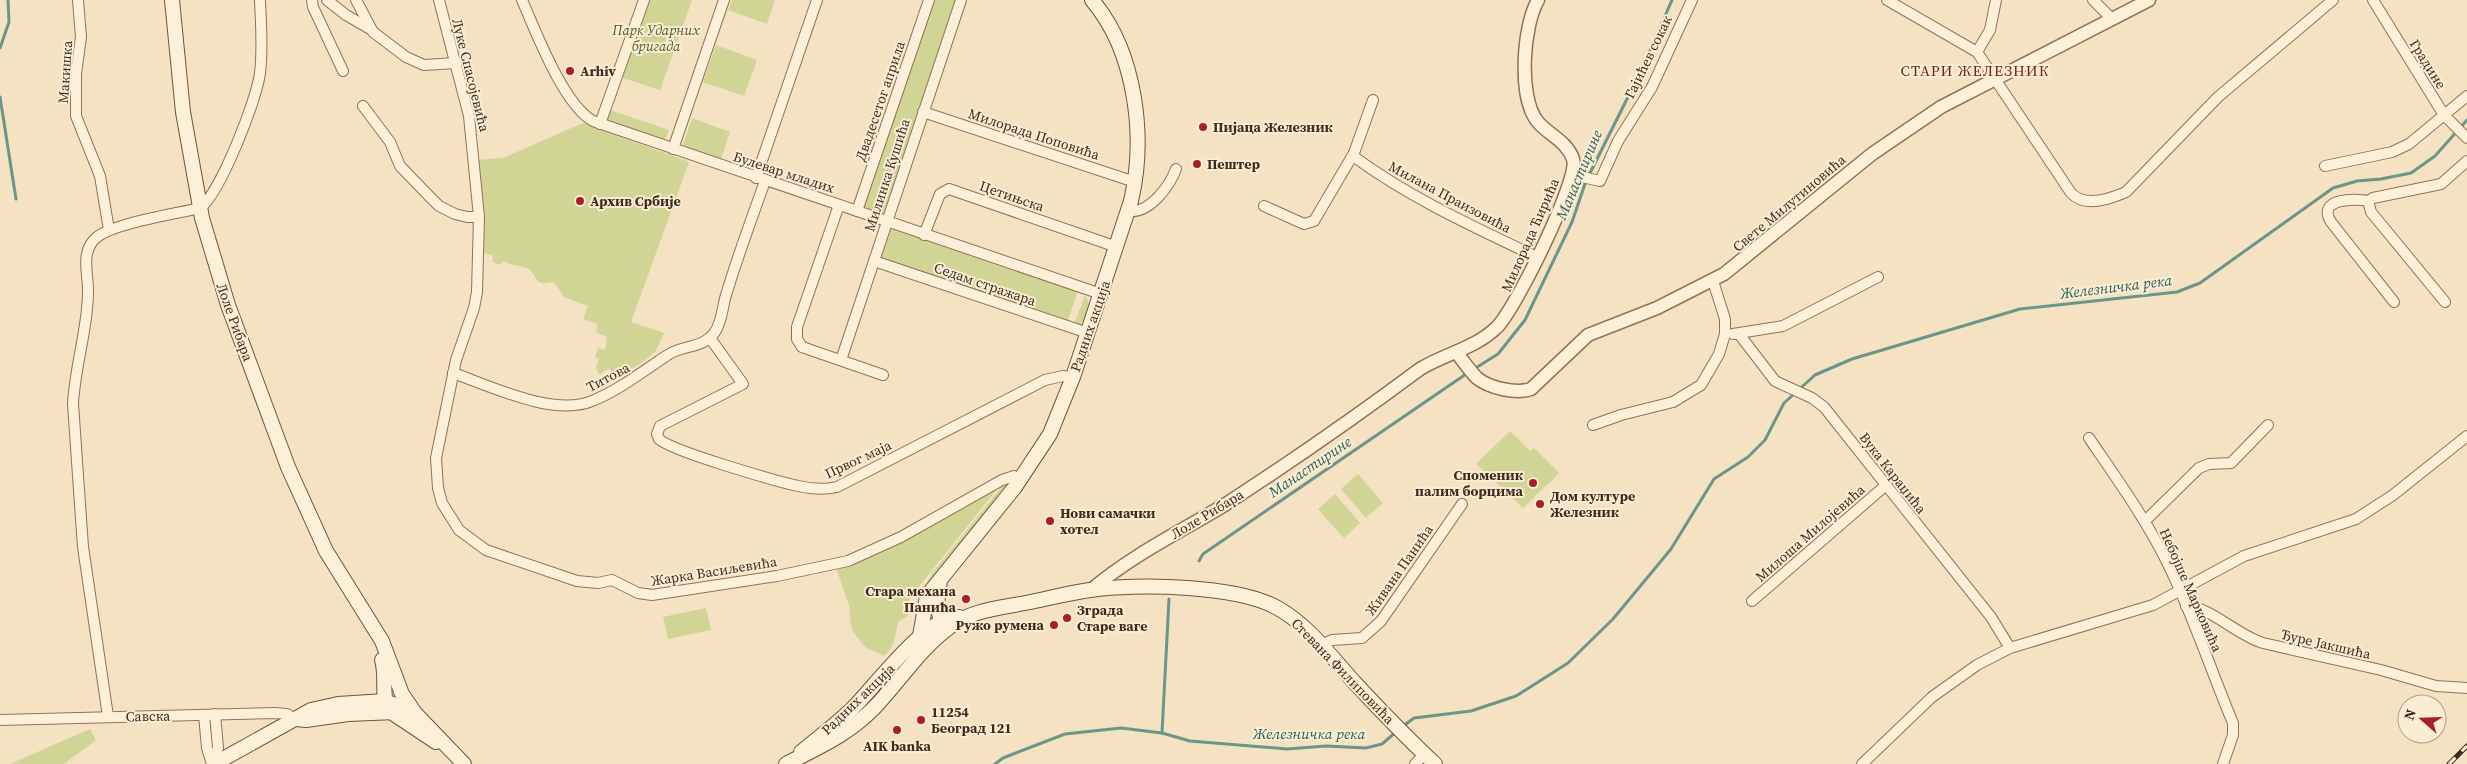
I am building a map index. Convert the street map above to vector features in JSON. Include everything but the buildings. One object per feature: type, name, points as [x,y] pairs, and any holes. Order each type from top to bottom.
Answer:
[{"type":"main road","name":"Лоле Рибара","points":[[172,0],[183,112],[200,208],[228,305],[288,467],[326,550],[388,654],[395,704],[452,752]]},
{"type":"main road","name":"Радних акција","points":[[790,762],[851,709],[939,625],[927,596],[1021,480],[1050,434],[1073,377],[1129,211],[1135,182],[1138,134],[1131,84],[1116,41],[1092,0]]},
{"type":"main road","name":"Стевана Филиповића","points":[[1090,590],[1173,588],[1244,596],[1281,609],[1301,624],[1412,742],[1419,759],[1435,764]]},
{"type":"main road","name":"Лоле Рибара","points":[[790,762],[829,744],[862,719],[939,625],[986,611],[1090,590]]},
{"type":"main road","name":"Лоле Рибара","points":[[395,704],[415,713],[464,764]]},
{"type":"main road","name":"Савска","points":[[295,719],[306,720],[369,712],[395,704]]},
{"type":"main road","points":[[213,764],[295,719]]},
{"type":"street","name":"Макишка","points":[[78,0],[81,37],[76,74],[76,116],[100,176],[109,230]]},
{"type":"street","points":[[108,716],[83,547],[73,404],[74,382],[87,309],[87,253],[93,241],[109,230],[200,208],[209,199],[225,169],[258,84],[261,45],[260,0]]},
{"type":"street","points":[[312,0],[313,7],[343,71]]},
{"type":"street","points":[[327,0],[346,16],[372,30],[398,51],[421,64],[433,66],[456,63]]},
{"type":"street","points":[[356,0],[372,30]]},
{"type":"street","name":"Луке Спасојевића","points":[[439,0],[456,63],[472,136],[479,217]]},
{"type":"street","name":"Булевар младих","points":[[522,0],[551,65],[575,105],[586,117],[600,124],[760,179],[1101,294]]},
{"type":"street","points":[[600,124],[644,0]]},
{"type":"street","points":[[673,149],[724,0]]},
{"type":"street","points":[[710,338],[719,325],[727,290],[760,179],[817,0]]},
{"type":"street","name":"Двадесетог априла","points":[[858,211],[929,0]]},
{"type":"street","name":"Милинка Кушића","points":[[840,360],[961,0]]},
{"type":"street","name":"Милорада Ћирића","points":[[1457,353],[1485,337],[1505,320],[1517,300],[1577,176],[1569,150],[1538,122],[1529,101],[1524,42],[1529,20],[1537,0]]},
{"type":"street","name":"Гајићев сокак","points":[[1577,176],[1600,181],[1618,141],[1652,87],[1692,0]]},
{"type":"street","points":[[1887,0],[1976,52],[2076,198],[2092,201],[2115,197],[2126,192],[2140,180],[2185,128],[2332,0]]},
{"type":"street","points":[[1976,52],[1990,30],[1996,0]]},
{"type":"street","points":[[2093,0],[2112,19]]},
{"type":"street","name":"Свете Милутиновића","points":[[1457,353],[1476,377],[1488,384],[1524,391],[1531,389],[1579,341],[1588,335],[1657,308],[1713,282],[1740,263],[1896,136],[1940,107],[2149,0]]},
{"type":"street","name":"Градине","points":[[2373,0],[2444,115],[2467,138]]},
{"type":"street","points":[[2325,166],[2392,152],[2409,144],[2467,96]]},
{"type":"street","points":[[1264,206],[1304,224],[1312,223],[1353,156],[1373,100]]},
{"type":"street","points":[[363,106],[390,142],[400,166],[429,196],[440,206],[455,214],[479,217]]},
{"type":"street","name":"Милорада Поповића","points":[[923,112],[1135,182]]},
{"type":"street","name":"Милана Праизовића","points":[[1353,156],[1397,186],[1438,209],[1537,257]]},
{"type":"street","points":[[2394,302],[2328,218],[2329,208],[2332,204],[2350,198],[2368,201],[2373,198],[2442,184],[2467,160]]},
{"type":"street","points":[[1129,211],[1138,211],[1152,201],[1168,185],[1176,168]]},
{"type":"street","name":"Цетињска","points":[[924,234],[940,194],[945,189],[949,189],[1117,246]]},
{"type":"street","points":[[2368,201],[2371,212],[2445,302]]},
{"type":"street","points":[[840,205],[796,333],[802,347],[883,375]]},
{"type":"street","name":"Жарка Васиљевића","points":[[479,217],[476,300],[454,373],[440,438],[436,472],[442,503],[459,530],[479,546],[584,583],[613,581],[648,596],[777,576],[848,561],[895,540],[1002,480],[1014,476],[1021,480]]},
{"type":"street","name":"Седам стражара","points":[[874,261],[1088,333]]},
{"type":"street","points":[[1725,334],[1739,334],[1783,326],[1816,311],[1878,277]]},
{"type":"street","points":[[1593,425],[1621,415],[1673,402],[1695,390],[1710,370],[1725,334],[1725,319],[1713,282]]},
{"type":"street","name":"Вука Караџића","points":[[1739,334],[1764,370],[1780,384],[1809,396],[1824,407],[1991,617],[2010,648]]},
{"type":"street","name":"Титова","points":[[454,373],[546,404],[580,404],[592,402],[634,379],[667,355],[696,346],[710,338]]},
{"type":"street","name":"Првог маја","points":[[710,338],[743,384],[660,426],[657,436],[664,444],[798,486],[826,490],[837,487],[1045,380],[1063,376],[1073,377]]},
{"type":"street","name":"Лоле Рибара","points":[[1090,590],[1121,565],[1223,505],[1296,459],[1420,369],[1432,362],[1457,353]]},
{"type":"street","points":[[2145,521],[2199,468],[2209,464],[2231,464],[2268,425]]},
{"type":"street","points":[[1862,764],[1932,697],[1969,670],[2010,648],[2153,605],[2244,556],[2356,519],[2393,495],[2467,436]]},
{"type":"street","name":"Небојше Марковића","points":[[2089,438],[2145,521],[2180,591],[2233,723],[2233,735],[2223,764]]},
{"type":"street","name":"Милоша Милојевића","points":[[1752,601],[1886,486]]},
{"type":"street","name":"Живана Панића","points":[[1321,645],[1332,640],[1358,639],[1376,626],[1406,588],[1462,504]]},
{"type":"street","name":"Ђуре Јакшића","points":[[2186,606],[2199,608],[2251,640],[2381,670],[2436,686],[2467,688]]},
{"type":"street","name":"Савска","points":[[0,720],[275,713],[287,714],[295,719]]},
{"type":"street","points":[[210,715],[218,748],[213,764]]},
{"type":"green space","name":"Парк Ударних бригада","points":[[647,0],[692,0],[660,90],[620,77]]},
{"type":"green space","points":[[732,0],[775,0],[767,24],[728,10]]},
{"type":"green space","points":[[933,0],[958,0],[885,215],[863,207]]},
{"type":"green space","points":[[716,45],[757,60],[744,96],[703,82]]},
{"type":"green space","points":[[610,110],[669,130],[664,142],[605,122]]},
{"type":"green space","points":[[692,118],[730,132],[720,162],[682,148]]},
{"type":"green space","points":[[583,123],[689,162],[631,322],[664,333],[655,352],[640,364],[614,379],[610,368],[599,375],[596,367],[599,359],[595,357],[598,348],[605,350],[607,337],[596,332],[598,324],[583,319],[588,306],[564,297],[554,282],[540,282],[528,269],[504,261],[499,265],[493,262],[492,255],[478,252],[475,160],[503,158]]},
{"type":"green space","points":[[887,228],[1078,290],[1067,324],[877,259]]},
{"type":"green space","points":[[1085,296],[1088,302],[1086,313],[1081,324],[1073,327]]},
{"type":"green space","points":[[1510,431],[1530,451],[1534,448],[1559,473],[1523,508],[1476,464]]},
{"type":"green space","points":[[1358,474],[1383,503],[1366,518],[1341,489]]},
{"type":"green space","points":[[1006,478],[910,598],[908,616],[898,622],[894,640],[887,653],[884,656],[865,647],[854,633],[851,625],[849,605],[835,565]]},
{"type":"green space","points":[[1008,479],[1011,481],[923,594],[921,592],[933,572]]},
{"type":"green space","points":[[1335,494],[1360,523],[1344,538],[1318,509]]},
{"type":"green space","points":[[706,608],[711,630],[668,639],[663,617]]},
{"type":"green space","points":[[90,729],[96,740],[64,764],[10,764]]},
{"type":"waterway","points":[[0,48],[9,22],[8,0]]},
{"type":"waterway","name":"Манастирине","points":[[1589,175],[1643,67],[1672,0]]},
{"type":"waterway","points":[[0,97],[16,199]]},
{"type":"waterway","name":"Железничка река","points":[[1402,727],[1414,718],[1471,711],[1516,696],[1568,663],[1613,619],[1671,549],[1714,479],[1748,457],[1765,440],[1784,403],[1815,375],[1852,359],[2020,309],[2177,292],[2200,283],[2333,188],[2357,181],[2381,179],[2411,173],[2435,156],[2467,120]]},
{"type":"waterway","name":"Манастирине","points":[[1474,369],[1498,354],[1525,320],[1572,222],[1586,181]]},
{"type":"waterway","name":"Манастирине","points":[[1199,561],[1203,554],[1469,372]]},
{"type":"waterway","name":"Манастирине","points":[[1162,733],[1169,599]]},
{"type":"waterway","name":"Железничка река","points":[[995,764],[1003,758],[1065,734],[1121,728],[1162,733],[1190,741],[1287,749],[1326,746],[1366,748],[1382,744],[1397,731]]},
{"type":"railway","points":[[2449,764],[2467,746]]},
{"type":"place","name":"Arhiv","points":[[570,71]]},
{"type":"place","name":"Пијаца Железник","points":[[1203,127]]},
{"type":"place","name":"Пештер","points":[[1197,164]]},
{"type":"place","name":"Архив Србије","points":[[580,201]]},
{"type":"place","name":"Споменик палим борцима","points":[[1533,483]]},
{"type":"place","name":"Дом културе Железник","points":[[1540,504]]},
{"type":"place","name":"Нови самачки хотел","points":[[1050,521]]},
{"type":"place","name":"Стара механа Панића","points":[[966,599]]},
{"type":"place","name":"Зграда Старе ваге","points":[[1067,618]]},
{"type":"place","name":"Ружо румена","points":[[1054,625]]},
{"type":"place","name":"11254 Београд 121","points":[[921,720]]},
{"type":"place","name":"AIK banka","points":[[897,730]]},
{"type":"district","name":"СТАРИ ЖЕЛЕЗНИК","points":[[1975,71]]}]
